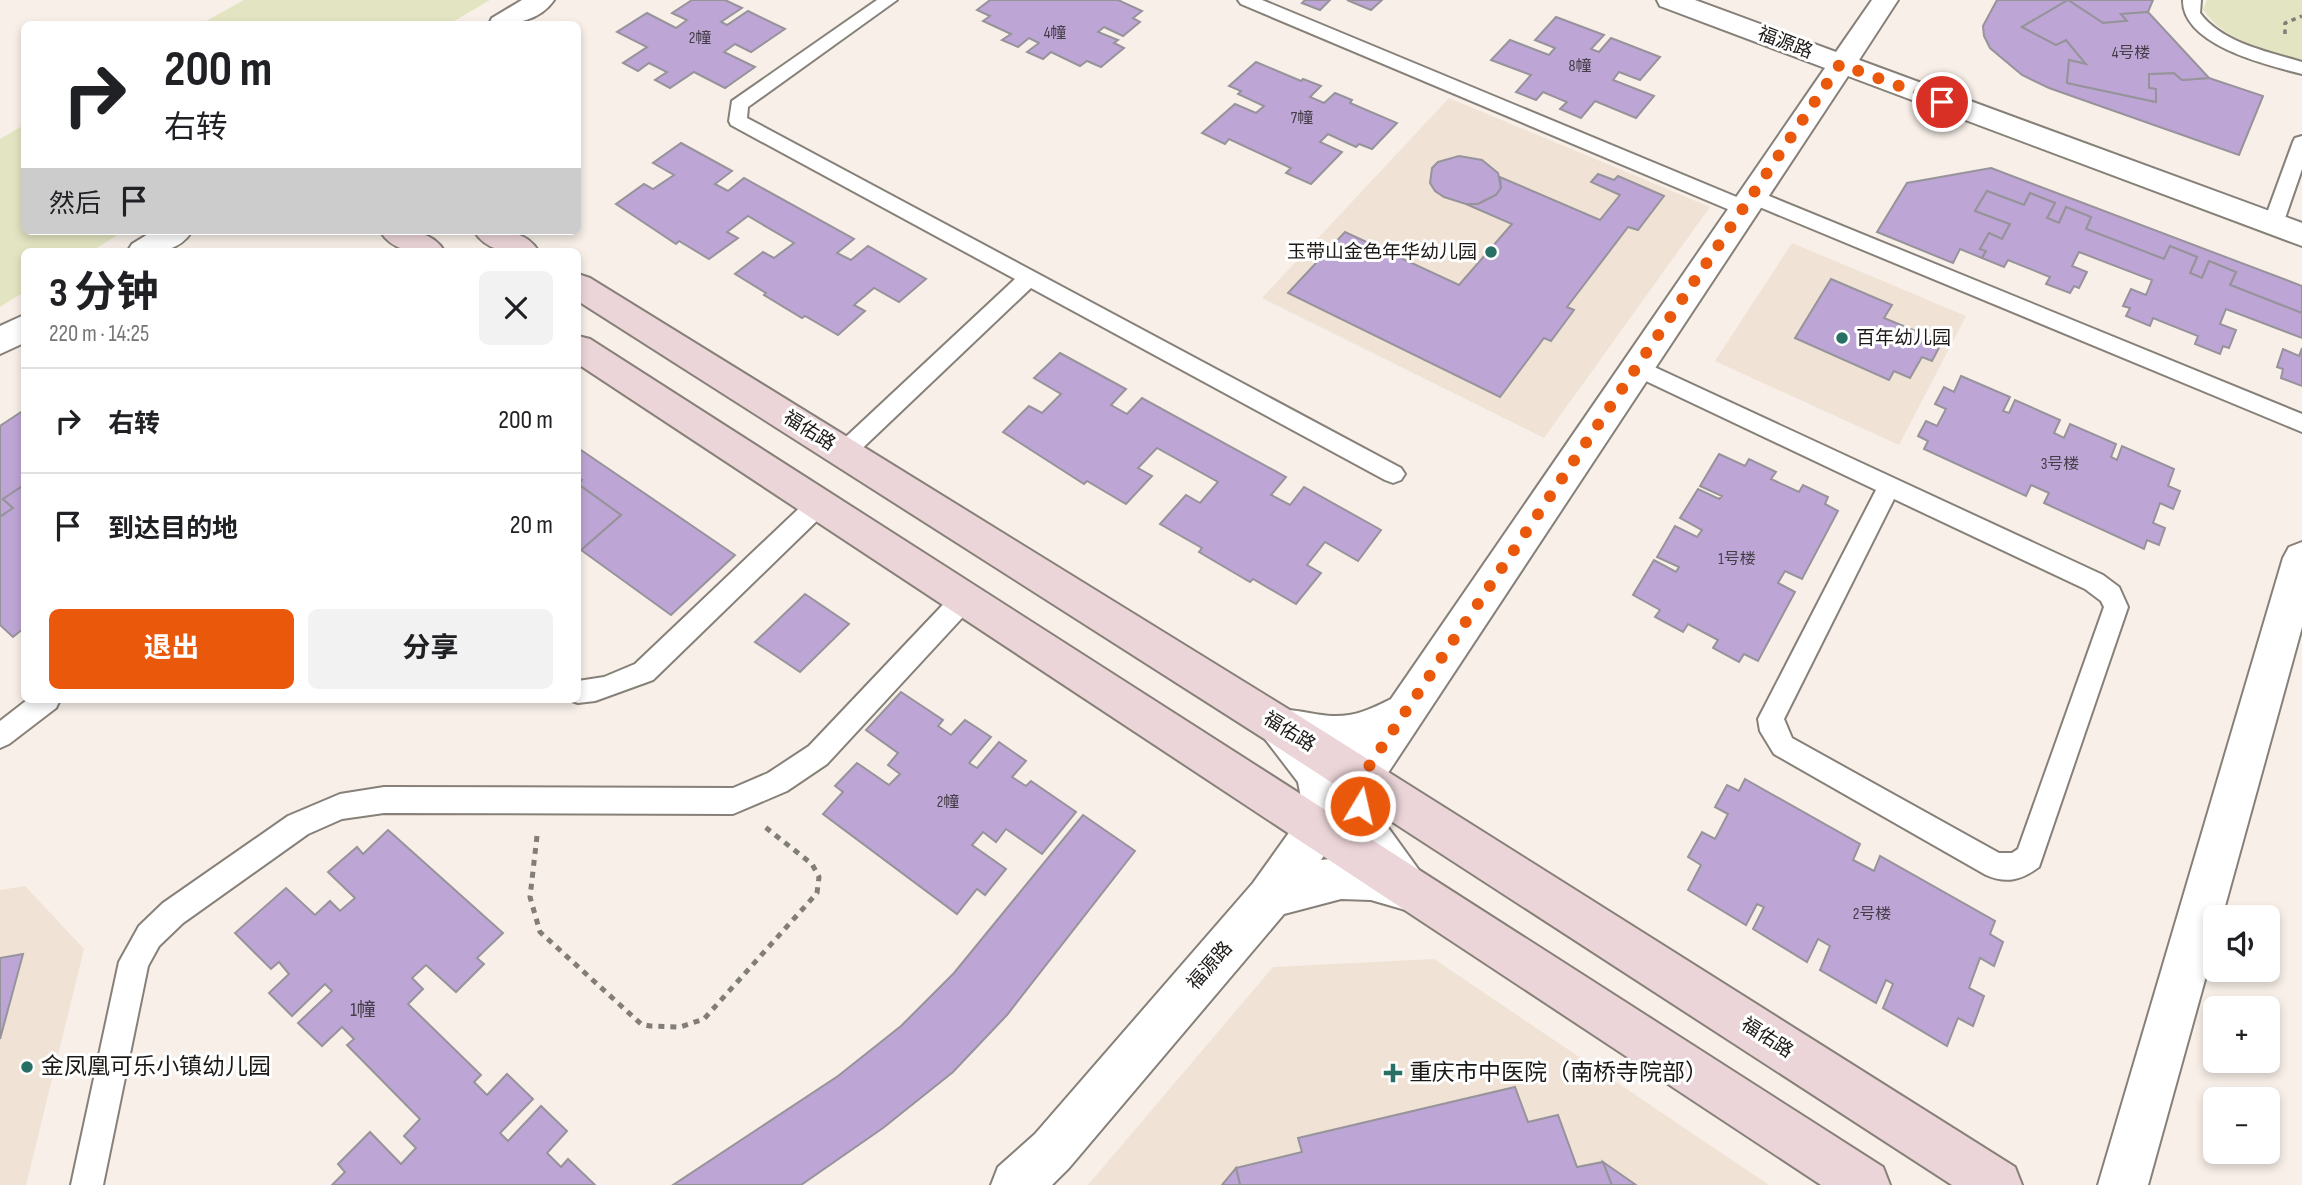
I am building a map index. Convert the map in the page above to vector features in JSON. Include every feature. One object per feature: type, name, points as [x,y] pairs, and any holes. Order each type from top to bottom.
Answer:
[{"type":"main road","points":[[402,235],[423,248]]},
{"type":"main road","points":[[496,235],[517,248]]},
{"type":"main road","name":"福佑路","points":[[581,288],[1278,725],[1997,1185]]},
{"type":"main road","points":[[581,350],[1866,1185]]},
{"type":"street","points":[[507,21],[541,0]]},
{"type":"street","name":"福源路","points":[[1361,778],[1840,64],[1670,0]]},
{"type":"street","points":[[1885,0],[1840,64],[2302,234]]},
{"type":"street","points":[[149,248],[170,235]]},
{"type":"street","points":[[0,342],[21,329]]},
{"type":"street","points":[[2123,1185],[2302,558]]},
{"type":"street","points":[[1278,725],[1325,736],[1351,736],[1375,730],[1405,712]]},
{"type":"street","name":"福源路","points":[[1016,1185],[1052,1151],[1269,898],[1318,828],[1323,803],[1320,780],[1308,759],[1278,725]]},
{"type":"street","points":[[1361,778],[1360,806],[1367,834],[1379,854],[1411,891]]},
{"type":"street","points":[[1269,898],[1307,884],[1337,878],[1366,878],[1411,891]]},
{"type":"lane","points":[[888,0],[739,105],[738,121],[1393,474]]},
{"type":"lane","points":[[1247,0],[2302,423]]},
{"type":"lane","points":[[2192,0],[2192,17],[2225,43],[2302,68]]},
{"type":"lane","points":[[2273,224],[2302,142]]},
{"type":"lane","points":[[844,453],[1029,278]]},
{"type":"lane","points":[[1637,367],[2094,582],[2110,594],[2116,607],[2029,858],[2016,867],[1996,866],[1783,746],[1773,732],[1771,719],[1889,486]]},
{"type":"lane","points":[[581,692],[617,684],[643,672],[819,504]]},
{"type":"lane","points":[[87,1185],[134,962],[149,936],[173,913],[298,825],[340,807],[384,800],[733,801],[786,779],[818,755],[964,599]]},
{"type":"lane","points":[[0,736],[43,703]]},
{"type":"path","points":[[543,801],[529,891],[530,914],[540,932],[641,1024],[661,1029],[684,1027],[704,1019],[817,893],[820,877],[812,864],[733,801]]},
{"type":"shaded area","name":"玉带山金色年华幼儿园","points":[[1449,98],[1710,207],[1544,438],[1262,298]]},
{"type":"shaded area","name":"百年幼儿园","points":[[1792,243],[1966,316],[1899,445],[1715,361]]},
{"type":"shaded area","name":"金凤凰可乐小镇幼儿园","points":[[25,886],[84,949],[26,1185],[0,1185],[0,890]]},
{"type":"shaded area","name":"重庆市中医院（南桥寺院部）","points":[[1434,959],[1769,1185],[1088,1185],[1273,967]]},
{"type":"green space","points":[[244,0],[490,0],[454,21],[206,21]]},
{"type":"green space","points":[[2207,0],[2302,0],[2302,61],[2234,37],[2212,20],[2203,9]]},
{"type":"green space","points":[[21,127],[21,235],[118,235],[96,248],[21,248],[21,294],[0,307],[0,139]]},
{"type":"building","points":[[692,0],[725,0],[742,8],[721,22],[727,25],[748,11],[785,29],[751,52],[735,44],[724,52],[755,67],[725,88],[694,72],[670,88],[655,80],[667,72],[649,63],[638,71],[623,63],[647,47],[617,32],[647,13],[676,28],[687,20],[672,13]]},
{"type":"building","points":[[990,0],[1118,0],[1142,11],[1133,18],[1140,22],[1123,36],[1104,27],[1098,32],[1118,40],[1114,43],[1124,48],[1101,67],[1087,61],[1080,66],[1051,52],[1043,59],[1027,52],[1039,43],[1029,38],[1018,47],[1002,40],[1011,34],[983,21],[990,16],[977,10]]},
{"type":"building","points":[[1305,0],[1330,0],[1320,10],[1302,3]]},
{"type":"building","points":[[1347,0],[1382,0],[1371,10]]},
{"type":"building","points":[[1997,0],[2068,0],[2022,27],[2056,45],[2066,40],[2086,64],[2069,60],[2067,83],[2156,102],[2156,89],[2149,88],[2149,74],[2174,73],[2182,80],[2209,78],[2263,96],[2239,155],[2049,88],[2022,75],[1990,48],[1984,36],[1983,26]]},
{"type":"building","points":[[2068,0],[2153,0],[2148,12],[2121,14],[2127,21],[2103,23]]},
{"type":"building","points":[[2068,0],[2103,23],[2127,21],[2121,14],[2148,12],[2209,78],[2182,80],[2174,73],[2149,74],[2149,88],[2156,89],[2156,102],[2067,83],[2069,60],[2086,64],[2066,40],[2056,45],[2022,27]]},
{"type":"building","points":[[1556,17],[1604,35],[1591,49],[1599,52],[1611,38],[1660,57],[1640,80],[1619,72],[1613,80],[1654,96],[1636,118],[1595,101],[1581,118],[1560,109],[1567,102],[1543,92],[1536,100],[1516,92],[1531,75],[1491,60],[1510,40],[1549,55],[1555,48],[1535,40]]},
{"type":"building","points":[[1256,62],[1301,81],[1303,79],[1321,86],[1310,97],[1324,103],[1335,93],[1352,100],[1350,103],[1397,123],[1372,149],[1359,144],[1356,147],[1328,134],[1320,142],[1342,152],[1311,184],[1286,173],[1291,168],[1229,139],[1225,144],[1202,133],[1235,104],[1256,113],[1264,106],[1238,94],[1241,91],[1229,86]]},
{"type":"building","points":[[681,143],[732,171],[715,184],[728,191],[744,178],[854,239],[837,253],[851,260],[868,246],[926,279],[899,302],[874,288],[854,305],[865,311],[838,335],[805,316],[802,318],[735,274],[763,252],[774,258],[794,243],[748,216],[727,232],[738,238],[709,259],[679,241],[676,244],[616,204],[644,184],[653,189],[674,175],[653,163]]},
{"type":"building","points":[[1459,156],[1482,160],[1498,173],[1501,188],[1496,195],[1478,204],[1466,204],[1435,191],[1430,183],[1432,168],[1438,162]]},
{"type":"building","points":[[1991,168],[2302,286],[2302,313],[2230,285],[2236,272],[2209,261],[2202,278],[2190,273],[2197,257],[2170,246],[2164,259],[2086,229],[2091,217],[2066,207],[2059,223],[2047,218],[2055,203],[2030,193],[2024,205],[1987,191],[1975,211],[2010,224],[2002,239],[1989,233],[1980,249],[1986,251],[1982,258],[1960,249],[1953,263],[1877,232],[1907,183]]},
{"type":"building","points":[[1598,174],[1614,180],[1618,176],[1664,196],[1638,230],[1628,227],[1567,307],[1574,310],[1551,341],[1544,338],[1500,397],[1288,293],[1345,232],[1459,285],[1512,224],[1466,204],[1478,204],[1496,195],[1501,188],[1500,177],[1600,220],[1620,195],[1591,182]]},
{"type":"building","points":[[1987,191],[2024,205],[2030,193],[2055,203],[2047,218],[2059,223],[2066,207],[2091,217],[2086,229],[2164,259],[2170,246],[2197,257],[2190,273],[2202,278],[2209,261],[2236,272],[2230,285],[2302,313],[2302,338],[2226,309],[2220,324],[2236,330],[2229,348],[2223,346],[2220,354],[2195,344],[2198,336],[2153,318],[2150,326],[2126,316],[2130,308],[2123,306],[2131,289],[2146,295],[2152,280],[2079,252],[2072,266],[2087,272],[2079,288],[2074,286],[2070,293],[2046,284],[2050,277],[2008,260],[2004,267],[1982,258],[1986,251],[1980,249],[1989,233],[2002,239],[2010,224],[1975,211]]},
{"type":"building","points":[[1831,279],[1892,305],[1884,318],[1942,342],[1932,361],[1922,357],[1910,378],[1894,371],[1889,380],[1795,338]]},
{"type":"building","points":[[2302,348],[2302,386],[2281,378],[2283,369],[2277,367],[2283,349],[2299,356]]},
{"type":"building","points":[[1060,353],[1126,389],[1111,405],[1127,414],[1142,398],[1286,477],[1271,495],[1290,505],[1304,487],[1381,530],[1358,561],[1325,542],[1307,565],[1321,573],[1296,604],[1253,579],[1250,582],[1199,552],[1202,548],[1160,524],[1186,495],[1200,503],[1218,482],[1157,448],[1138,468],[1152,476],[1126,504],[1087,481],[1084,484],[1003,432],[1029,406],[1042,413],[1061,394],[1034,378]]},
{"type":"building","points":[[1961,376],[2010,397],[2003,411],[2009,413],[2015,400],[2060,420],[2054,433],[2064,438],[2070,424],[2116,444],[2111,457],[2117,460],[2122,446],[2174,469],[2168,486],[2180,491],[2173,509],[2160,503],[2153,523],[2165,528],[2159,545],[2147,540],[2144,549],[2044,503],[2049,493],[2031,485],[2026,496],[1924,449],[1928,441],[1918,436],[1926,421],[1937,426],[1946,409],[1935,404],[1944,387],[1954,392]]},
{"type":"building","points":[[21,412],[21,487],[3,499],[13,508],[0,517],[0,426]]},
{"type":"building","points":[[581,450],[735,555],[671,615],[581,550],[621,515],[581,486]]},
{"type":"building","points":[[1719,454],[1745,466],[1749,459],[1776,472],[1771,479],[1799,492],[1803,485],[1828,497],[1825,504],[1838,511],[1802,579],[1785,571],[1778,583],[1795,592],[1758,661],[1744,654],[1739,662],[1713,648],[1718,640],[1688,624],[1683,632],[1655,617],[1660,610],[1633,595],[1654,560],[1676,572],[1679,567],[1657,557],[1675,526],[1697,537],[1702,530],[1680,518],[1698,489],[1719,499],[1722,496],[1700,486]]},
{"type":"building","points":[[581,486],[621,515],[581,550]]},
{"type":"building","points":[[21,487],[21,630],[13,637],[0,625],[0,517],[13,508],[3,499]]},
{"type":"building","points":[[805,594],[849,624],[800,672],[755,642]]},
{"type":"building","points":[[901,692],[943,720],[938,726],[951,735],[965,720],[991,737],[969,763],[977,768],[999,742],[1026,761],[1012,777],[1026,786],[1031,781],[1076,812],[1042,854],[1006,829],[996,842],[983,832],[972,845],[1006,869],[985,895],[977,889],[957,914],[823,814],[843,792],[835,786],[857,763],[889,785],[900,774],[888,765],[898,753],[866,730]]},
{"type":"building","points":[[1745,779],[1860,844],[1853,860],[1874,871],[1880,856],[1995,921],[1990,934],[2003,942],[1994,966],[1980,958],[1969,988],[1984,996],[1973,1026],[1958,1018],[1947,1046],[1883,1008],[1893,984],[1886,980],[1876,1003],[1820,970],[1830,946],[1818,939],[1807,962],[1753,929],[1764,907],[1757,904],[1746,925],[1688,890],[1701,865],[1688,857],[1702,832],[1715,839],[1728,814],[1715,807],[1727,785],[1739,791]]},
{"type":"building","points":[[1083,815],[1135,851],[1007,1015],[953,1072],[883,1128],[801,1185],[673,1185],[838,1076],[901,1026],[954,973]]},
{"type":"building","points":[[388,830],[503,933],[477,958],[484,964],[456,992],[426,965],[412,978],[423,989],[408,1004],[481,1075],[474,1082],[487,1095],[507,1074],[533,1099],[500,1133],[508,1141],[541,1106],[567,1131],[547,1153],[561,1167],[568,1159],[595,1185],[332,1185],[345,1172],[338,1164],[370,1132],[401,1164],[416,1148],[404,1136],[420,1119],[347,1045],[354,1039],[342,1027],[322,1046],[298,1023],[332,991],[325,984],[292,1016],[269,993],[289,974],[279,962],[271,969],[235,933],[286,888],[315,915],[330,901],[340,911],[355,898],[328,872],[357,847],[363,854]]},
{"type":"building","points":[[23,954],[0,1039],[0,958]]},
{"type":"building","points":[[1515,1087],[1528,1122],[1558,1115],[1577,1167],[1603,1162],[1612,1185],[1240,1185],[1236,1168],[1302,1152],[1298,1138]]},
{"type":"building","points":[[1603,1162],[1636,1185],[1612,1185]]},
{"type":"building","points":[[1236,1168],[1240,1185],[1222,1185]]},
{"type":"place","name":"玉带山金色年华幼儿园","points":[[1491,252]]},
{"type":"place","name":"百年幼儿园","points":[[1842,338]]},
{"type":"place","name":"金凤凰可乐小镇幼儿园","points":[[27,1067]]},
{"type":"place","name":"重庆市中医院（南桥寺院部）","points":[[1393,1073]]},
{"type":"route","points":[[1360,806],[1361,778],[1840,64],[1942,102]]}]
